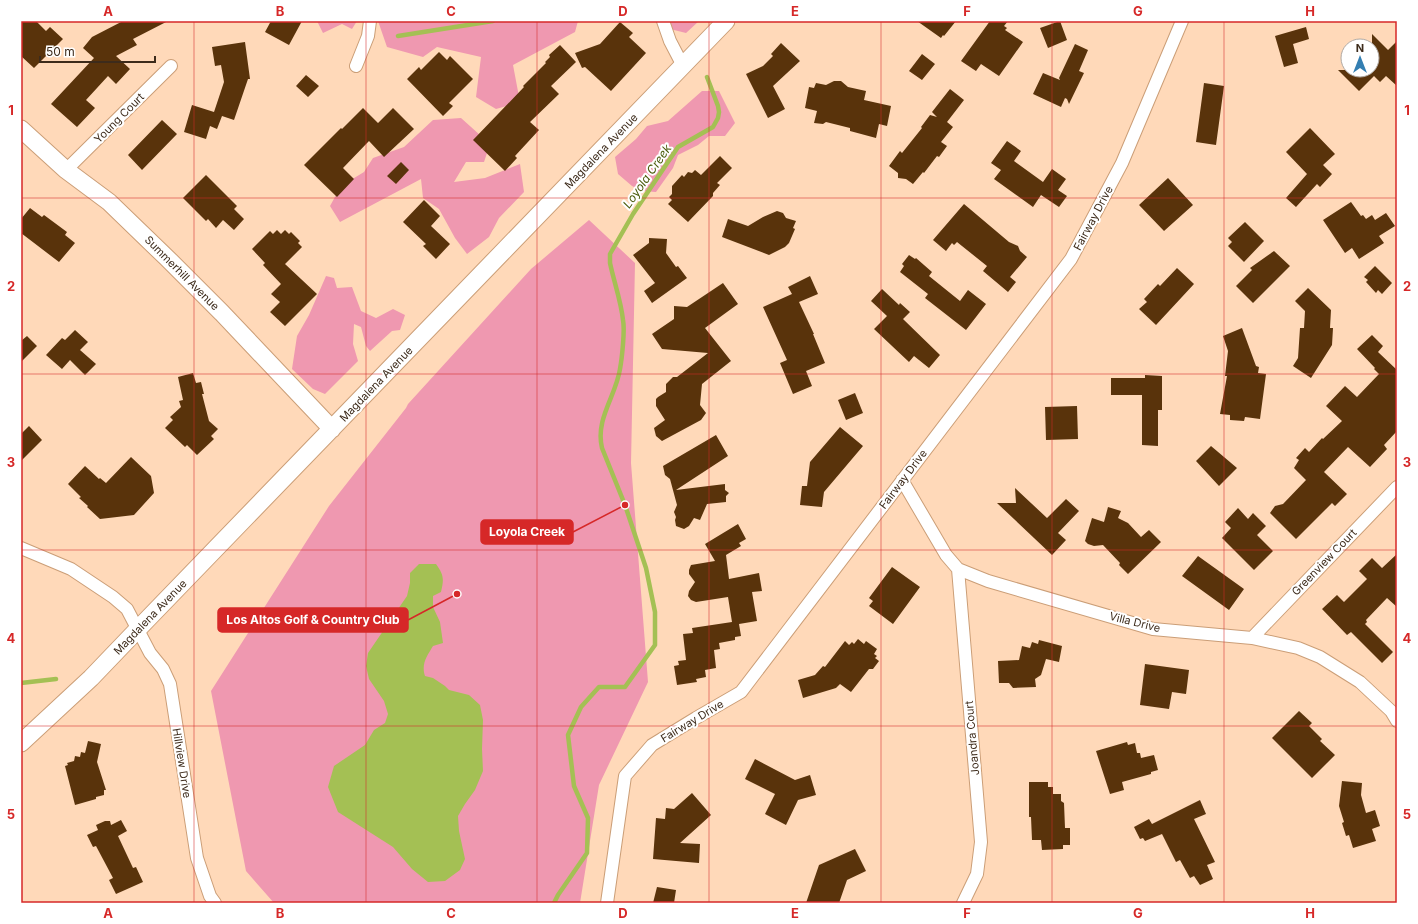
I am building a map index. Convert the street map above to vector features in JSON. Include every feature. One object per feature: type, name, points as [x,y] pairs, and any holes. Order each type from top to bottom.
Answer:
[{"type":"main road","name":"Magdalena Avenue","points":[[21,743],[91,678],[726,21]]},
{"type":"main road","name":"Summerhill Avenue","points":[[21,129],[66,170],[109,202],[222,313],[332,429]]},
{"type":"street","points":[[356,66],[368,36],[370,21]]},
{"type":"street","points":[[662,21],[670,41],[683,66]]},
{"type":"street","name":"Fairway Drive","points":[[607,903],[625,776],[652,745],[741,692],[1071,259],[1122,163],[1182,21]]},
{"type":"street","name":"Young Court","points":[[66,170],[171,66]]},
{"type":"street","points":[[902,480],[946,555],[958,570]]},
{"type":"street","name":"Greenview Court","points":[[1252,638],[1397,487]]},
{"type":"street","name":"Hillview Drive","points":[[21,548],[72,569],[96,584],[127,609],[152,657],[163,669],[170,684],[197,858],[210,896],[215,903]]},
{"type":"street","name":"Villa Drive","points":[[958,570],[988,581],[1153,629],[1252,638],[1298,648],[1320,657],[1360,682],[1391,711],[1397,721]]},
{"type":"street","name":"Joandra Court","points":[[958,570],[981,842],[977,874],[963,903]]},
{"type":"shaded area","points":[[317,21],[357,21],[352,29],[342,24],[323,33]]},
{"type":"shaded area","points":[[378,21],[578,21],[575,32],[513,65],[520,102],[496,109],[476,97],[481,57],[437,47],[423,57],[387,47]]},
{"type":"shaded area","points":[[667,21],[699,21],[686,33],[670,29]]},
{"type":"shaded area","points":[[702,91],[719,91],[735,123],[725,136],[709,136],[698,145],[678,155],[673,168],[656,192],[642,191],[632,186],[618,174],[615,157],[636,139],[647,126],[668,121]]},
{"type":"shaded area","points":[[461,118],[490,144],[484,162],[466,162],[454,182],[485,178],[520,164],[524,192],[499,218],[489,237],[467,254],[455,238],[439,209],[423,198],[421,179],[340,222],[330,206],[341,186],[364,172],[373,158],[404,147],[433,120]]},
{"type":"shaded area","points":[[589,220],[635,263],[631,463],[648,682],[599,785],[580,903],[274,903],[246,871],[211,691],[329,506],[408,404],[531,269]]},
{"type":"shaded area","points":[[326,276],[334,278],[337,288],[352,287],[361,311],[376,318],[393,309],[405,315],[400,330],[392,331],[370,351],[366,346],[361,327],[354,324],[353,344],[358,361],[325,394],[313,389],[292,369],[297,336],[309,315]]},
{"type":"shaded area","points":[[419,564],[436,564],[441,571],[443,580],[441,592],[433,596],[433,607],[440,622],[443,643],[433,646],[425,660],[425,676],[433,678],[449,690],[469,695],[480,705],[483,720],[483,771],[475,790],[458,816],[459,831],[465,859],[460,870],[445,881],[428,882],[412,869],[393,847],[338,812],[328,787],[334,766],[365,745],[374,730],[385,723],[388,714],[384,701],[369,679],[366,666],[368,653],[407,596],[410,583],[410,573]]},
{"type":"building","points":[[21,21],[36,21],[46,31],[50,27],[63,39],[34,68],[21,56]]},
{"type":"building","points":[[123,21],[168,21],[133,39],[137,45],[116,56],[130,69],[116,84],[108,76],[86,100],[95,108],[77,127],[51,104],[94,58],[83,48],[92,37]]},
{"type":"building","points":[[271,21],[302,21],[289,45],[265,32]]},
{"type":"building","points":[[917,21],[956,21],[941,38]]},
{"type":"building","points":[[990,21],[1008,21],[1004,26],[1007,28],[1005,30],[1023,42],[999,76],[981,64],[976,71],[961,61]]},
{"type":"building","points":[[1060,21],[1067,40],[1048,48],[1040,28]]},
{"type":"building","points":[[620,22],[633,33],[629,37],[646,53],[611,91],[585,67],[582,68],[575,53],[600,44]]},
{"type":"building","points":[[1306,27],[1309,39],[1293,44],[1298,63],[1284,67],[1275,36]]},
{"type":"building","points":[[1397,41],[1397,86],[1386,76],[1380,82],[1376,78],[1380,78],[1380,42],[1388,50]]},
{"type":"building","points":[[245,42],[250,79],[248,79],[234,120],[222,116],[217,129],[210,126],[206,139],[184,132],[192,105],[214,112],[224,82],[221,65],[215,66],[212,47]]},
{"type":"building","points":[[781,43],[800,61],[773,86],[785,109],[768,118],[746,74],[763,66],[773,56],[771,54]]},
{"type":"building","points":[[1075,44],[1088,50],[1079,71],[1084,73],[1069,104],[1065,98],[1061,107],[1033,94],[1043,73],[1060,80],[1059,78]]},
{"type":"building","points":[[560,45],[576,62],[551,86],[559,94],[530,122],[539,130],[515,156],[517,158],[505,171],[473,140],[546,63],[545,62],[550,57],[549,55]]},
{"type":"building","points":[[439,52],[447,60],[450,56],[473,79],[449,103],[453,106],[443,116],[407,79],[419,67],[421,70]]},
{"type":"building","points":[[922,54],[935,64],[922,80],[909,71]]},
{"type":"building","points":[[306,75],[319,86],[308,97],[296,86]]},
{"type":"building","points":[[1346,78],[1372,78],[1359,91]]},
{"type":"building","points":[[834,81],[841,81],[848,87],[866,91],[864,100],[891,106],[887,126],[879,124],[876,138],[850,131],[850,128],[826,122],[823,124],[814,123],[817,111],[805,108],[809,87],[814,88],[816,83],[826,85]]},
{"type":"building","points":[[1204,83],[1224,86],[1216,145],[1196,142]]},
{"type":"building","points":[[950,89],[964,100],[947,122],[953,127],[941,142],[947,146],[939,157],[937,156],[913,184],[906,179],[898,178],[898,173],[889,166],[900,151],[902,153],[922,128],[921,127],[930,115],[937,117],[932,112]]},
{"type":"building","points":[[363,108],[378,123],[393,108],[414,129],[384,157],[369,141],[343,168],[354,179],[337,197],[304,165]]},
{"type":"building","points":[[162,120],[177,134],[142,170],[128,155]]},
{"type":"building","points":[[1310,128],[1335,154],[1323,165],[1332,174],[1320,187],[1317,184],[1296,207],[1286,198],[1307,174],[1286,152]]},
{"type":"building","points":[[1007,141],[1021,151],[1014,161],[1043,182],[1052,169],[1066,179],[1058,190],[1067,196],[1059,207],[1041,195],[1033,207],[994,179],[1001,170],[991,163]]},
{"type":"building","points":[[720,156],[732,168],[717,183],[720,185],[713,193],[713,196],[688,222],[668,204],[672,200],[669,197],[672,194],[672,186],[682,175],[684,177],[688,172],[692,173],[695,170],[701,175]]},
{"type":"building","points":[[401,162],[409,170],[396,184],[387,176]]},
{"type":"building","points":[[206,175],[237,206],[234,209],[244,219],[234,230],[223,220],[216,228],[208,219],[206,221],[183,198]]},
{"type":"building","points":[[1168,178],[1193,205],[1164,231],[1139,205]]},
{"type":"building","points":[[424,200],[440,216],[431,226],[450,244],[436,259],[423,246],[426,244],[403,222]]},
{"type":"building","points":[[1351,202],[1361,216],[1363,215],[1366,219],[1372,215],[1375,220],[1386,213],[1395,226],[1379,236],[1384,243],[1359,259],[1352,248],[1345,253],[1323,220]]},
{"type":"building","points":[[964,204],[1009,242],[1018,246],[1020,251],[1027,257],[1010,277],[1016,282],[1008,292],[983,271],[987,266],[957,242],[954,245],[952,243],[946,251],[933,240]]},
{"type":"building","points":[[30,208],[42,217],[44,215],[67,232],[65,235],[75,243],[59,262],[21,233],[21,219]]},
{"type":"building","points":[[777,211],[783,213],[786,218],[796,221],[793,228],[795,229],[789,243],[785,247],[769,255],[722,237],[728,219],[748,226]]},
{"type":"building","points":[[1245,222],[1264,241],[1244,262],[1228,246],[1232,242],[1228,238]]},
{"type":"building","points":[[277,230],[281,234],[285,230],[289,234],[291,232],[300,241],[298,243],[302,247],[285,264],[317,294],[285,326],[270,312],[280,302],[271,294],[281,284],[263,265],[265,263],[252,249],[270,231],[273,234]]},
{"type":"building","points":[[649,238],[667,239],[666,253],[676,267],[678,266],[687,278],[652,303],[644,291],[655,283],[633,255],[649,243]]},
{"type":"building","points":[[1274,251],[1290,266],[1253,303],[1236,286],[1252,270],[1250,268]]},
{"type":"building","points":[[909,255],[915,259],[916,258],[932,272],[929,276],[960,301],[968,290],[986,304],[966,330],[925,298],[928,294],[900,272],[904,266],[902,264]]},
{"type":"building","points":[[1375,266],[1392,283],[1382,294],[1378,290],[1376,293],[1366,282],[1368,280],[1364,277]]},
{"type":"building","points":[[1177,268],[1194,284],[1156,325],[1139,309],[1147,302],[1144,299],[1158,284],[1160,286]]},
{"type":"building","points":[[810,276],[818,294],[799,302],[814,334],[825,363],[806,371],[812,386],[793,394],[780,363],[787,360],[763,307],[792,294],[788,287]]},
{"type":"building","points":[[723,283],[738,304],[705,328],[731,361],[702,384],[700,405],[706,413],[701,420],[662,441],[656,436],[654,428],[665,420],[656,406],[656,399],[666,392],[666,384],[673,377],[677,377],[708,353],[662,349],[652,334],[674,319],[674,306],[687,307]]},
{"type":"building","points":[[1308,288],[1331,310],[1330,328],[1333,328],[1332,345],[1311,378],[1293,366],[1298,358],[1300,328],[1304,328],[1305,311],[1295,301]]},
{"type":"building","points":[[882,289],[899,305],[900,303],[910,312],[903,319],[940,355],[929,368],[914,356],[909,362],[874,329],[887,316],[871,301]]},
{"type":"building","points":[[1242,328],[1256,366],[1259,367],[1258,373],[1266,374],[1260,419],[1245,417],[1244,421],[1230,420],[1230,415],[1220,414],[1227,376],[1225,376],[1228,351],[1223,336]]},
{"type":"building","points":[[75,330],[88,342],[80,350],[96,364],[85,375],[70,360],[62,369],[46,355],[62,338],[65,340]]},
{"type":"building","points":[[1372,335],[1383,346],[1378,352],[1397,370],[1397,431],[1384,445],[1387,449],[1370,467],[1348,447],[1324,472],[1347,494],[1335,506],[1332,503],[1296,539],[1270,513],[1275,506],[1283,504],[1306,480],[1294,468],[1299,460],[1296,458],[1305,448],[1309,452],[1322,438],[1323,439],[1342,421],[1326,406],[1345,386],[1357,397],[1379,374],[1357,349]]},
{"type":"building","points":[[27,336],[37,346],[21,362],[21,341]]},
{"type":"building","points":[[193,373],[196,383],[201,382],[204,394],[202,394],[209,421],[218,429],[211,436],[214,439],[197,455],[187,445],[185,447],[165,428],[173,420],[170,417],[181,407],[179,401],[183,400],[178,377]]},
{"type":"building","points":[[1145,375],[1162,376],[1162,410],[1158,410],[1158,446],[1142,445],[1142,395],[1111,395],[1111,378],[1145,378]]},
{"type":"building","points":[[855,393],[863,413],[846,420],[838,400]]},
{"type":"building","points":[[1077,406],[1078,439],[1046,440],[1045,407]]},
{"type":"building","points":[[29,426],[42,440],[21,461],[21,434]]},
{"type":"building","points":[[840,427],[863,446],[824,492],[822,507],[800,505],[802,486],[807,486],[810,462]]},
{"type":"building","points":[[716,435],[728,456],[676,490],[725,484],[725,490],[729,493],[726,496],[726,502],[707,504],[700,520],[694,518],[689,526],[684,529],[676,526],[676,517],[674,512],[677,505],[670,479],[665,475],[663,466]]},
{"type":"building","points":[[1211,446],[1237,468],[1219,486],[1196,461]]},
{"type":"building","points":[[131,457],[151,476],[154,493],[134,515],[100,519],[87,507],[88,506],[79,498],[81,497],[68,484],[85,466],[99,479],[100,478],[106,483]]},
{"type":"building","points":[[1015,488],[1047,518],[1066,499],[1079,511],[1058,533],[1066,540],[1052,555],[997,503],[1016,503]]},
{"type":"building","points":[[1108,507],[1121,511],[1118,518],[1128,523],[1141,537],[1149,530],[1161,542],[1128,574],[1103,545],[1094,546],[1085,541],[1092,518],[1104,522]]},
{"type":"building","points":[[1238,508],[1248,519],[1253,513],[1266,526],[1257,535],[1273,551],[1254,570],[1222,538],[1231,528],[1225,522]]},
{"type":"building","points":[[738,524],[746,539],[739,543],[741,546],[726,555],[729,579],[759,573],[762,591],[752,592],[757,621],[739,624],[741,636],[735,637],[735,640],[719,643],[720,649],[714,650],[716,668],[705,670],[706,677],[696,679],[697,682],[677,685],[674,666],[679,665],[678,661],[686,660],[683,634],[693,633],[692,628],[732,622],[728,597],[696,602],[691,600],[688,596],[689,591],[695,582],[689,574],[689,570],[691,565],[715,561],[705,544]]},
{"type":"building","points":[[1397,554],[1397,607],[1387,598],[1366,620],[1367,622],[1365,624],[1393,652],[1382,663],[1351,632],[1347,635],[1322,609],[1337,595],[1344,602],[1367,579],[1359,571],[1372,558],[1382,568]]},
{"type":"building","points":[[1198,556],[1244,589],[1229,610],[1182,576]]},
{"type":"building","points":[[892,567],[920,587],[893,624],[869,606],[873,601],[869,598]]},
{"type":"building","points":[[858,639],[864,644],[866,641],[877,649],[874,654],[877,656],[875,658],[879,661],[873,669],[869,669],[851,692],[840,684],[836,688],[803,698],[798,680],[815,675],[823,666],[825,667],[845,641],[849,645],[852,642],[854,644]]},
{"type":"building","points":[[1039,640],[1062,646],[1059,662],[1046,659],[1041,675],[1035,679],[1036,687],[1013,688],[1009,683],[999,683],[998,661],[1019,660],[1022,646],[1030,648],[1032,642],[1038,644]]},
{"type":"building","points":[[1145,664],[1189,670],[1186,694],[1172,692],[1169,709],[1140,705]]},
{"type":"building","points":[[1299,711],[1312,723],[1309,726],[1322,739],[1320,741],[1335,755],[1312,778],[1272,738]]},
{"type":"building","points":[[88,741],[101,744],[97,762],[106,790],[104,790],[104,795],[96,797],[96,799],[75,805],[65,766],[68,765],[67,763],[74,761],[75,756],[80,757],[81,752],[85,753]]},
{"type":"building","points":[[1127,742],[1128,745],[1135,743],[1137,753],[1140,753],[1141,758],[1154,755],[1158,770],[1151,772],[1151,774],[1122,782],[1124,790],[1110,794],[1096,751]]},
{"type":"building","points":[[755,759],[795,780],[810,775],[816,795],[798,800],[786,825],[765,814],[775,794],[745,779]]},
{"type":"building","points":[[1342,781],[1362,783],[1361,795],[1366,813],[1375,810],[1380,826],[1372,829],[1376,841],[1353,848],[1349,835],[1346,836],[1342,823],[1344,822],[1339,806]]},
{"type":"building","points":[[1029,782],[1048,782],[1048,787],[1053,787],[1053,794],[1061,794],[1061,801],[1064,803],[1065,828],[1070,828],[1070,845],[1063,845],[1063,849],[1042,850],[1041,840],[1032,840],[1031,817],[1029,817]]},
{"type":"building","points":[[692,793],[711,815],[680,843],[700,844],[699,863],[653,859],[656,818],[665,819],[666,808],[674,809]]},
{"type":"building","points":[[1200,800],[1206,814],[1194,819],[1215,862],[1207,865],[1213,879],[1200,885],[1194,876],[1190,878],[1180,860],[1176,862],[1162,834],[1145,841],[1143,838],[1140,839],[1134,827],[1149,819],[1152,824]]},
{"type":"building","points":[[121,820],[127,831],[118,836],[133,868],[136,867],[143,882],[116,894],[109,880],[113,878],[96,846],[93,847],[87,835],[98,830],[96,825],[105,821],[110,821],[111,825]]},
{"type":"building","points":[[855,849],[866,871],[847,880],[839,903],[806,903],[819,865]]},
{"type":"building","points":[[657,887],[676,890],[674,903],[653,903]]},
{"type":"waterway","points":[[398,36],[493,21]]},
{"type":"waterway","name":"Loyola Creek","points":[[554,903],[587,853],[588,818],[574,786],[568,735],[581,707],[599,687],[625,687],[655,645],[655,612],[646,568],[625,505],[602,448],[601,427],[618,379],[621,364],[624,325],[610,263],[610,254],[633,214],[678,147],[713,127],[718,118],[718,106],[707,77]]},
{"type":"waterway","points":[[21,683],[56,679]]},
{"type":"place","name":"Loyola Creek","points":[[625,505]]},
{"type":"place","name":"Los Altos Golf & Country Club","points":[[457,594]]}]
